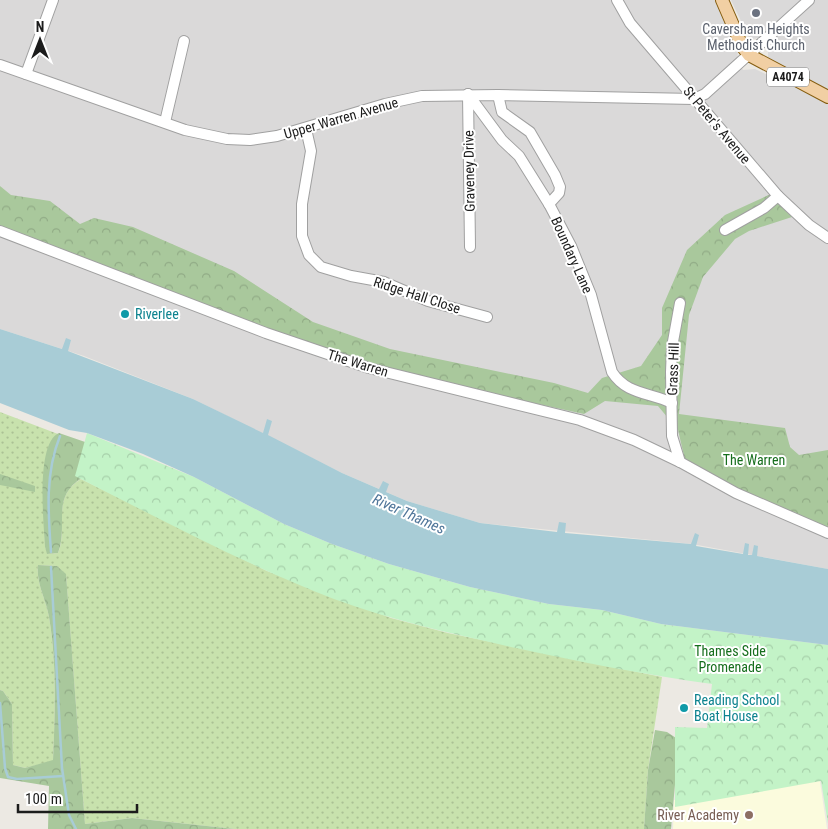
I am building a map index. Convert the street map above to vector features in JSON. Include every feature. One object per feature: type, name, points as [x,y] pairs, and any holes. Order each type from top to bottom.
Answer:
[{"type":"main road","points":[[722,0],[742,46],[749,55]]},
{"type":"main road","name":"A4074","points":[[749,55],[828,97]]},
{"type":"street","points":[[26,74],[53,0]]},
{"type":"street","name":"St Peter's Avenue","points":[[617,0],[630,23],[778,196],[809,226],[828,238]]},
{"type":"street","points":[[694,99],[705,94],[809,0]]},
{"type":"street","points":[[164,122],[184,41]]},
{"type":"street","name":"Upper Warren Avenue","points":[[0,65],[205,135],[250,140],[306,129],[385,104],[422,96],[468,94],[694,99]]},
{"type":"street","name":"Boundary Lane","points":[[468,94],[502,140],[519,156],[549,204],[571,246],[591,295],[612,372],[619,383],[628,389],[672,403]]},
{"type":"street","name":"Graveney Drive","points":[[468,94],[470,247]]},
{"type":"street","points":[[498,95],[502,112],[530,132],[555,175],[560,187],[559,193],[549,204]]},
{"type":"street","name":"Ridge Hall Close","points":[[306,129],[312,151],[302,204],[302,236],[309,255],[321,267],[351,276],[384,282],[428,301],[482,318]]},
{"type":"street","points":[[725,230],[764,208],[778,196]]},
{"type":"street","name":"The Warren","points":[[0,231],[266,333],[369,368],[580,420],[656,451],[736,493],[828,533]]},
{"type":"street","name":"Grass Hill","points":[[680,303],[672,347],[672,436],[680,462]]},
{"type":"street","points":[[656,451],[672,436]]},
{"type":"shaded area","points":[[0,0],[715,0],[738,53],[737,59],[743,70],[755,69],[828,103],[828,569],[692,544],[480,523],[407,501],[342,473],[193,399],[84,356],[0,329]]},
{"type":"shaded area","points":[[731,0],[828,0],[828,92],[768,57],[768,48],[757,38],[750,40]]},
{"type":"shaded area","name":"River Academy","points":[[819,775],[827,829],[673,829],[674,800]]},
{"type":"green space","name":"The Warren","points":[[0,186],[11,195],[50,201],[80,224],[94,218],[133,227],[234,271],[313,322],[390,349],[554,383],[588,393],[602,378],[641,366],[662,335],[662,308],[687,250],[725,215],[771,194],[792,217],[749,231],[735,239],[703,277],[689,315],[679,414],[785,428],[790,447],[799,455],[828,450],[828,528],[741,492],[685,460],[678,430],[658,406],[605,401],[584,414],[396,371],[323,350],[0,233]]},
{"type":"green space","points":[[0,412],[58,434],[56,435],[43,478],[45,547],[48,554],[58,553],[61,543],[63,504],[66,495],[81,479],[267,571],[391,618],[448,633],[662,677],[648,770],[644,829],[235,829],[132,818],[85,824],[66,575],[57,566],[38,565],[40,585],[48,610],[52,635],[55,707],[53,761],[25,768],[13,765],[12,704],[3,691],[0,690]]},
{"type":"green space","points":[[59,433],[88,443],[82,478],[72,486],[66,494],[63,503],[61,542],[58,553],[47,554],[43,504],[44,468],[51,440]]},
{"type":"green space","name":"Thames Side Promenade","points":[[87,433],[194,477],[284,524],[332,544],[389,564],[470,587],[549,604],[602,610],[661,624],[828,645],[828,824],[821,781],[675,807],[675,727],[707,728],[712,684],[614,668],[516,648],[401,620],[334,599],[235,556],[75,476]]},
{"type":"green space","points":[[0,474],[35,486],[35,492],[0,485]]},
{"type":"green space","points":[[38,565],[57,566],[66,574],[85,824],[132,818],[235,829],[48,829],[49,786],[0,778],[0,690],[3,691],[12,704],[13,765],[25,768],[53,760],[55,706],[52,635],[48,610],[40,585]]},
{"type":"green space","points":[[655,730],[667,732],[679,740],[671,829],[644,829],[648,770]]},
{"type":"water","name":"River Thames","points":[[0,329],[62,349],[66,338],[71,340],[68,351],[193,399],[263,433],[267,419],[272,421],[268,435],[342,473],[379,489],[383,481],[389,484],[386,492],[407,501],[480,523],[557,532],[559,522],[566,523],[565,533],[691,544],[695,533],[699,535],[696,546],[743,554],[745,543],[749,544],[748,555],[752,555],[754,545],[758,546],[757,556],[828,569],[828,645],[661,624],[602,610],[549,604],[470,587],[389,564],[332,544],[284,524],[194,477],[143,454],[87,433],[69,430],[0,403]]},
{"type":"waterway","points":[[51,552],[50,478],[55,450],[60,436]]},
{"type":"waterway","points":[[51,567],[62,768],[69,815],[76,829]]},
{"type":"waterway","points":[[0,703],[5,768],[8,777],[17,779],[63,776]]},
{"type":"place","name":"Caversham Heights Methodist Church","points":[[756,13]]},
{"type":"place","name":"Riverlee","points":[[125,314]]},
{"type":"place","name":"Reading School Boat House","points":[[684,708]]},
{"type":"place","name":"River Academy","points":[[749,815]]}]
